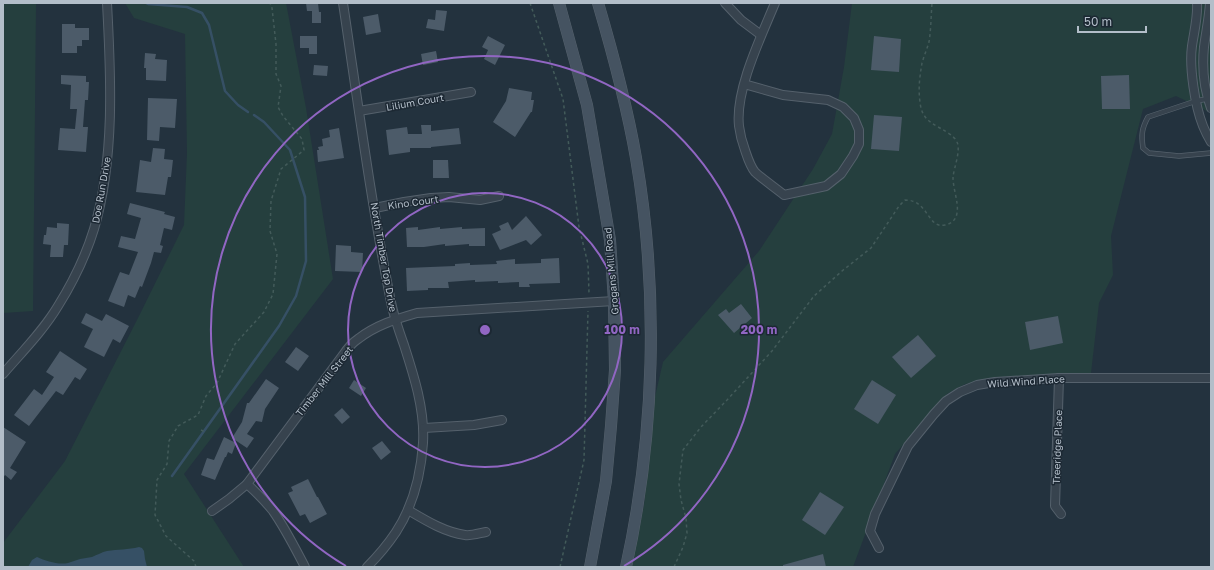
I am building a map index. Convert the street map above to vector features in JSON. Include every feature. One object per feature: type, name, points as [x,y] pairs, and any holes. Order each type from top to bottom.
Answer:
[{"type":"main road","name":"Grogans Mill Road","points":[[559,3],[587,105],[610,240],[614,301],[615,370],[611,426],[606,481],[590,567]]},
{"type":"main road","points":[[598,3],[620,80],[634,150],[648,257],[650,374],[646,433],[640,492],[626,567]]},
{"type":"street","name":"Doe Run Drive","points":[[3,374],[41,330],[58,306],[72,280],[94,230],[100,206],[107,158],[110,65],[107,3]]},
{"type":"street","name":"North Timber Top Drive","points":[[343,3],[374,208],[389,290],[395,319],[416,386],[424,428],[419,475],[408,510],[397,531],[368,567]]},
{"type":"street","points":[[725,3],[741,20],[761,35]]},
{"type":"street","points":[[744,84],[783,95],[828,100],[843,107],[854,118],[858,130],[859,144],[841,174],[826,186],[784,195],[755,172],[746,155],[739,124],[740,103],[744,84],[761,35],[775,3]]},
{"type":"street","points":[[1197,3],[1192,48],[1193,78],[1196,101],[1203,126],[1211,142]]},
{"type":"street","points":[[1210,3],[1204,48],[1204,84],[1211,108]]},
{"type":"street","name":"Lilium Court","points":[[359,112],[471,92]]},
{"type":"street","name":"Kino Court","points":[[374,208],[431,198],[448,197],[480,200],[499,196]]},
{"type":"street","name":"Timber Mill Street","points":[[212,511],[247,484],[342,355],[357,340],[376,328],[395,319],[417,314],[614,301]]},
{"type":"street","name":"Wild Wind Place","points":[[880,548],[870,531],[874,514],[908,446],[946,401],[960,392],[977,385],[989,383],[1059,378],[1211,378]]},
{"type":"street","name":"Treeridge Place","points":[[1059,378],[1055,506],[1061,514]]},
{"type":"street","points":[[424,428],[474,425],[502,420]]},
{"type":"street","points":[[247,484],[262,497],[273,511],[305,567]]},
{"type":"street","points":[[408,510],[427,522],[465,535],[486,532]]},
{"type":"lane","points":[[1208,99],[1196,101],[1148,117],[1143,126],[1142,136],[1143,148],[1149,153],[1178,156],[1211,153]]},
{"type":"path","points":[[196,567],[194,561],[166,536],[155,515],[157,480],[167,464],[169,441],[178,426],[198,415],[206,396],[217,383],[235,344],[264,312],[273,294],[277,254],[270,231],[271,201],[281,169],[304,150],[302,139],[283,116],[278,107],[281,86],[276,74],[276,44],[272,8],[270,3]]},
{"type":"path","points":[[530,3],[563,99],[579,228],[588,264],[589,303],[584,460],[560,567]]},
{"type":"path","points":[[674,567],[683,547],[686,533],[686,518],[681,500],[679,484],[683,450],[701,427],[732,396],[772,351],[814,296],[871,248],[899,206],[905,200],[911,200],[918,203],[923,207],[932,221],[939,226],[952,223],[955,219],[958,208],[953,179],[958,154],[958,143],[953,137],[933,124],[924,116],[920,109],[919,85],[922,62],[929,42],[932,3]]},
{"type":"path","points":[[201,430],[205,432]]},
{"type":"green space","points":[[3,3],[36,3],[33,311],[3,313]]},
{"type":"green space","points":[[125,3],[286,3],[306,108],[333,279],[184,474],[244,567],[3,567],[3,543],[65,461],[184,225],[187,153],[185,34],[134,18]]},
{"type":"green space","points":[[852,3],[1211,3],[1211,113],[1176,96],[1143,109],[1111,236],[1113,275],[1099,303],[1091,373],[1000,377],[965,384],[947,394],[895,454],[853,567],[631,567],[644,505],[654,401],[663,362],[759,251],[813,169],[832,134],[844,67]]},
{"type":"water","points":[[139,547],[144,551],[147,567],[28,567],[32,560],[37,557],[52,562],[70,563],[107,551]]},
{"type":"building","points":[[306,3],[318,3],[319,12],[321,12],[321,23],[312,23],[312,11],[307,11]]},
{"type":"building","points":[[436,10],[447,11],[444,31],[426,28],[428,19],[435,20]]},
{"type":"building","points":[[378,14],[381,32],[366,35],[363,17]]},
{"type":"building","points":[[62,24],[75,24],[75,28],[89,28],[89,40],[82,40],[82,46],[77,46],[77,53],[62,53]]},
{"type":"building","points":[[300,36],[317,36],[317,54],[309,54],[309,48],[300,48]]},
{"type":"building","points":[[488,36],[505,45],[495,65],[484,59],[488,50],[482,47]]},
{"type":"building","points":[[874,36],[901,39],[899,72],[871,70]]},
{"type":"building","points":[[436,51],[438,62],[423,65],[421,54]]},
{"type":"building","points":[[145,53],[156,54],[155,59],[167,60],[166,81],[146,80],[146,68],[144,68]]},
{"type":"building","points":[[314,65],[328,66],[327,76],[313,75]]},
{"type":"building","points":[[61,75],[86,76],[86,82],[89,82],[88,100],[85,100],[83,127],[88,127],[86,152],[58,150],[60,128],[75,129],[77,109],[70,109],[71,85],[61,84]]},
{"type":"building","points":[[1129,75],[1130,109],[1102,109],[1101,76]]},
{"type":"building","points":[[509,88],[532,92],[531,100],[534,100],[532,112],[515,137],[493,122],[506,101]]},
{"type":"building","points":[[148,98],[177,99],[175,128],[160,127],[159,141],[147,140]]},
{"type":"building","points":[[874,115],[902,117],[899,151],[871,149]]},
{"type":"building","points":[[421,125],[431,125],[431,131],[459,128],[461,144],[431,148],[410,148],[410,152],[389,155],[386,130],[407,127],[408,134],[422,134]]},
{"type":"building","points":[[339,128],[344,158],[318,162],[317,150],[319,150],[318,147],[323,146],[322,139],[330,137],[329,130]]},
{"type":"building","points":[[153,148],[165,149],[164,159],[173,160],[171,177],[168,177],[165,195],[136,192],[140,160],[151,162]]},
{"type":"building","points":[[433,160],[448,160],[449,178],[433,178]]},
{"type":"building","points":[[130,203],[165,212],[164,214],[175,217],[172,230],[164,228],[160,245],[163,246],[161,253],[154,252],[142,287],[140,286],[135,298],[128,295],[124,307],[108,301],[120,272],[129,275],[138,252],[118,247],[121,236],[135,239],[141,218],[127,214]]},
{"type":"building","points":[[526,216],[542,235],[531,245],[526,240],[500,250],[492,234],[501,230],[499,226],[508,222],[512,230]]},
{"type":"building","points":[[57,223],[69,224],[68,245],[64,245],[63,257],[50,257],[51,245],[43,244],[44,235],[46,235],[47,227],[57,228]]},
{"type":"building","points":[[418,227],[418,230],[440,227],[440,229],[462,227],[462,229],[485,228],[485,246],[469,246],[469,244],[445,246],[445,244],[424,247],[407,247],[406,228]]},
{"type":"building","points":[[336,245],[351,246],[351,252],[363,253],[362,272],[335,271]]},
{"type":"building","points":[[559,258],[560,283],[529,284],[530,287],[519,287],[519,282],[475,282],[475,280],[448,282],[449,288],[428,288],[428,290],[407,291],[406,268],[455,266],[455,264],[470,263],[470,265],[497,264],[496,261],[515,259],[515,264],[541,263],[541,259]]},
{"type":"building","points":[[741,304],[752,318],[734,333],[718,315],[726,309],[729,313]]},
{"type":"building","points":[[86,313],[102,321],[106,314],[129,326],[120,343],[113,339],[104,357],[84,347],[93,329],[81,323]]},
{"type":"building","points":[[1058,316],[1063,343],[1030,350],[1025,322]]},
{"type":"building","points":[[918,335],[936,356],[911,378],[892,357]]},
{"type":"building","points":[[296,347],[309,356],[298,371],[285,362]]},
{"type":"building","points":[[60,351],[87,369],[80,380],[75,377],[63,395],[56,391],[29,426],[14,415],[34,389],[42,395],[54,377],[46,372]]},
{"type":"building","points":[[266,379],[279,388],[265,409],[262,422],[256,421],[247,434],[254,438],[247,448],[232,438],[242,422],[247,403],[249,403]]},
{"type":"building","points":[[354,380],[366,388],[361,396],[349,388]]},
{"type":"building","points":[[872,380],[896,395],[878,424],[854,409]]},
{"type":"building","points":[[342,408],[350,417],[342,424],[334,415]]},
{"type":"building","points":[[3,427],[26,442],[10,468],[17,472],[11,480],[5,475],[3,478]]},
{"type":"building","points":[[224,437],[236,443],[232,454],[228,452],[215,480],[201,475],[207,458],[214,460]]},
{"type":"building","points":[[382,441],[391,452],[381,460],[372,448]]},
{"type":"building","points":[[308,479],[327,514],[310,523],[305,514],[300,516],[288,493],[293,491],[291,487]]},
{"type":"building","points":[[820,492],[844,507],[825,535],[802,520]]},
{"type":"building","points":[[823,554],[826,567],[783,567],[783,565]]},
{"type":"waterway","points":[[146,3],[187,7],[202,13],[209,25],[225,91],[238,105],[248,112]]},
{"type":"waterway","points":[[172,476],[279,326],[296,296],[306,261],[305,197],[290,150],[264,122],[254,115]]}]
